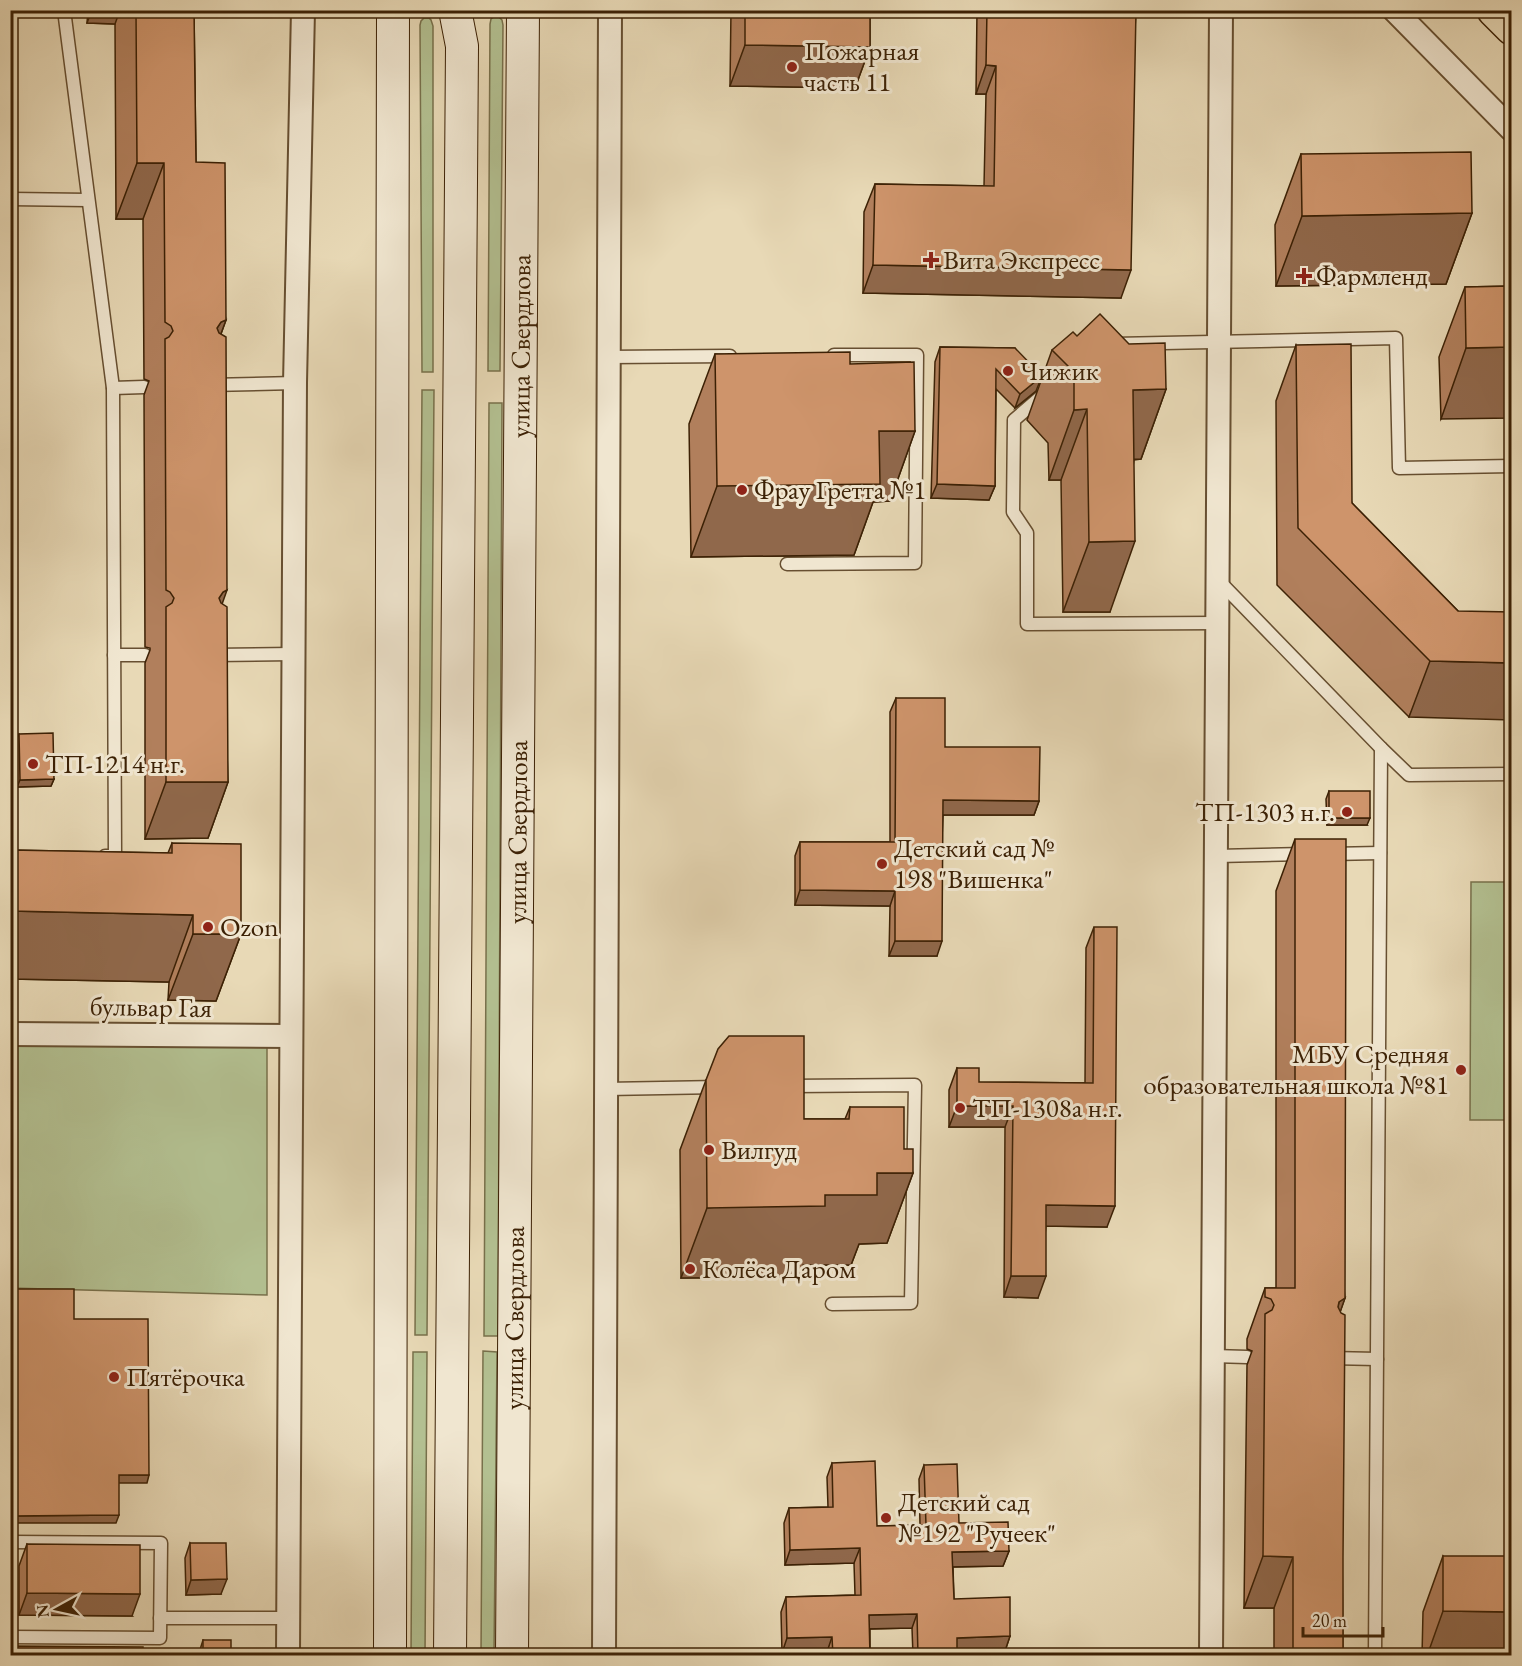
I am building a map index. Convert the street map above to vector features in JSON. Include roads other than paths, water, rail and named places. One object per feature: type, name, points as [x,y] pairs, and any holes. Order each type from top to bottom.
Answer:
[{"type":"main road","points":[[390,1656],[393,10]]},
{"type":"main road","points":[[450,1656],[462,46],[455,10]]},
{"type":"main road","points":[[462,46],[470,10]]},
{"type":"main road","name":"улица Свердлова","points":[[512,1656],[523,10]]},
{"type":"main road","points":[[1494,10],[1512,28]]},
{"type":"street","points":[[288,1656],[295,383],[303,10]]},
{"type":"street","points":[[604,1656],[609,10]]},
{"type":"street","points":[[1211,1656],[1221,10]]},
{"type":"street","points":[[1394,10],[1512,130]]},
{"type":"street","name":"бульвар Гая","points":[[10,1034],[291,1036]]},
{"type":"lane","points":[[64,10],[113,388],[116,856],[92,856]]},
{"type":"lane","points":[[10,199],[88,200]]},
{"type":"lane","points":[[1104,345],[1395,338],[1399,468],[1512,466]]},
{"type":"lane","points":[[787,564],[915,563],[917,355],[824,356]]},
{"type":"lane","points":[[608,357],[742,356]]},
{"type":"lane","points":[[205,385],[295,383]]},
{"type":"lane","points":[[113,388],[144,387]]},
{"type":"lane","points":[[1050,390],[1014,420],[1012,512],[1028,533],[1027,624],[1218,623]]},
{"type":"lane","points":[[1218,581],[1409,775],[1512,774]]},
{"type":"lane","points":[[207,655],[293,654]]},
{"type":"lane","points":[[114,655],[145,655]]},
{"type":"lane","points":[[1375,1656],[1381,748]]},
{"type":"lane","points":[[1217,856],[1380,853]]},
{"type":"lane","points":[[774,1087],[915,1084],[911,1303],[832,1304]]},
{"type":"lane","points":[[606,1089],[728,1087]]},
{"type":"lane","points":[[1213,1356],[1247,1357]]},
{"type":"lane","points":[[1327,1358],[1377,1359]]},
{"type":"lane","points":[[10,1542],[161,1543],[160,1638],[10,1637]]},
{"type":"lane","points":[[160,1618],[288,1617]]},
{"type":"place","name":"Пожарная часть 11","points":[[792,67]]},
{"type":"place","name":"Вита Экспресс","points":[[931,260]]},
{"type":"place","name":"Фармленд","points":[[1304,276]]},
{"type":"place","name":"Чижик","points":[[1008,371]]},
{"type":"place","name":"Фрау Гретта №1","points":[[742,490]]},
{"type":"place","name":"ТП-1214 н.г.","points":[[33,764]]},
{"type":"place","name":"ТП-1303 н.г.","points":[[1347,812]]},
{"type":"place","name":"Детский сад № 198 \"Вишенка\"","points":[[882,864]]},
{"type":"place","name":"Ozon","points":[[208,927]]},
{"type":"place","name":"МБУ Средняя образовательная школа №81","points":[[1461,1070]]},
{"type":"place","name":"ТП-1308а н.г.","points":[[960,1108]]},
{"type":"place","name":"Вилгуд","points":[[709,1150]]},
{"type":"place","name":"Колёса Даром","points":[[690,1269]]},
{"type":"place","name":"Пятёрочка","points":[[114,1377]]},
{"type":"place","name":"Детский сад №192 \"Ручеек\"","points":[[886,1518]]}]
